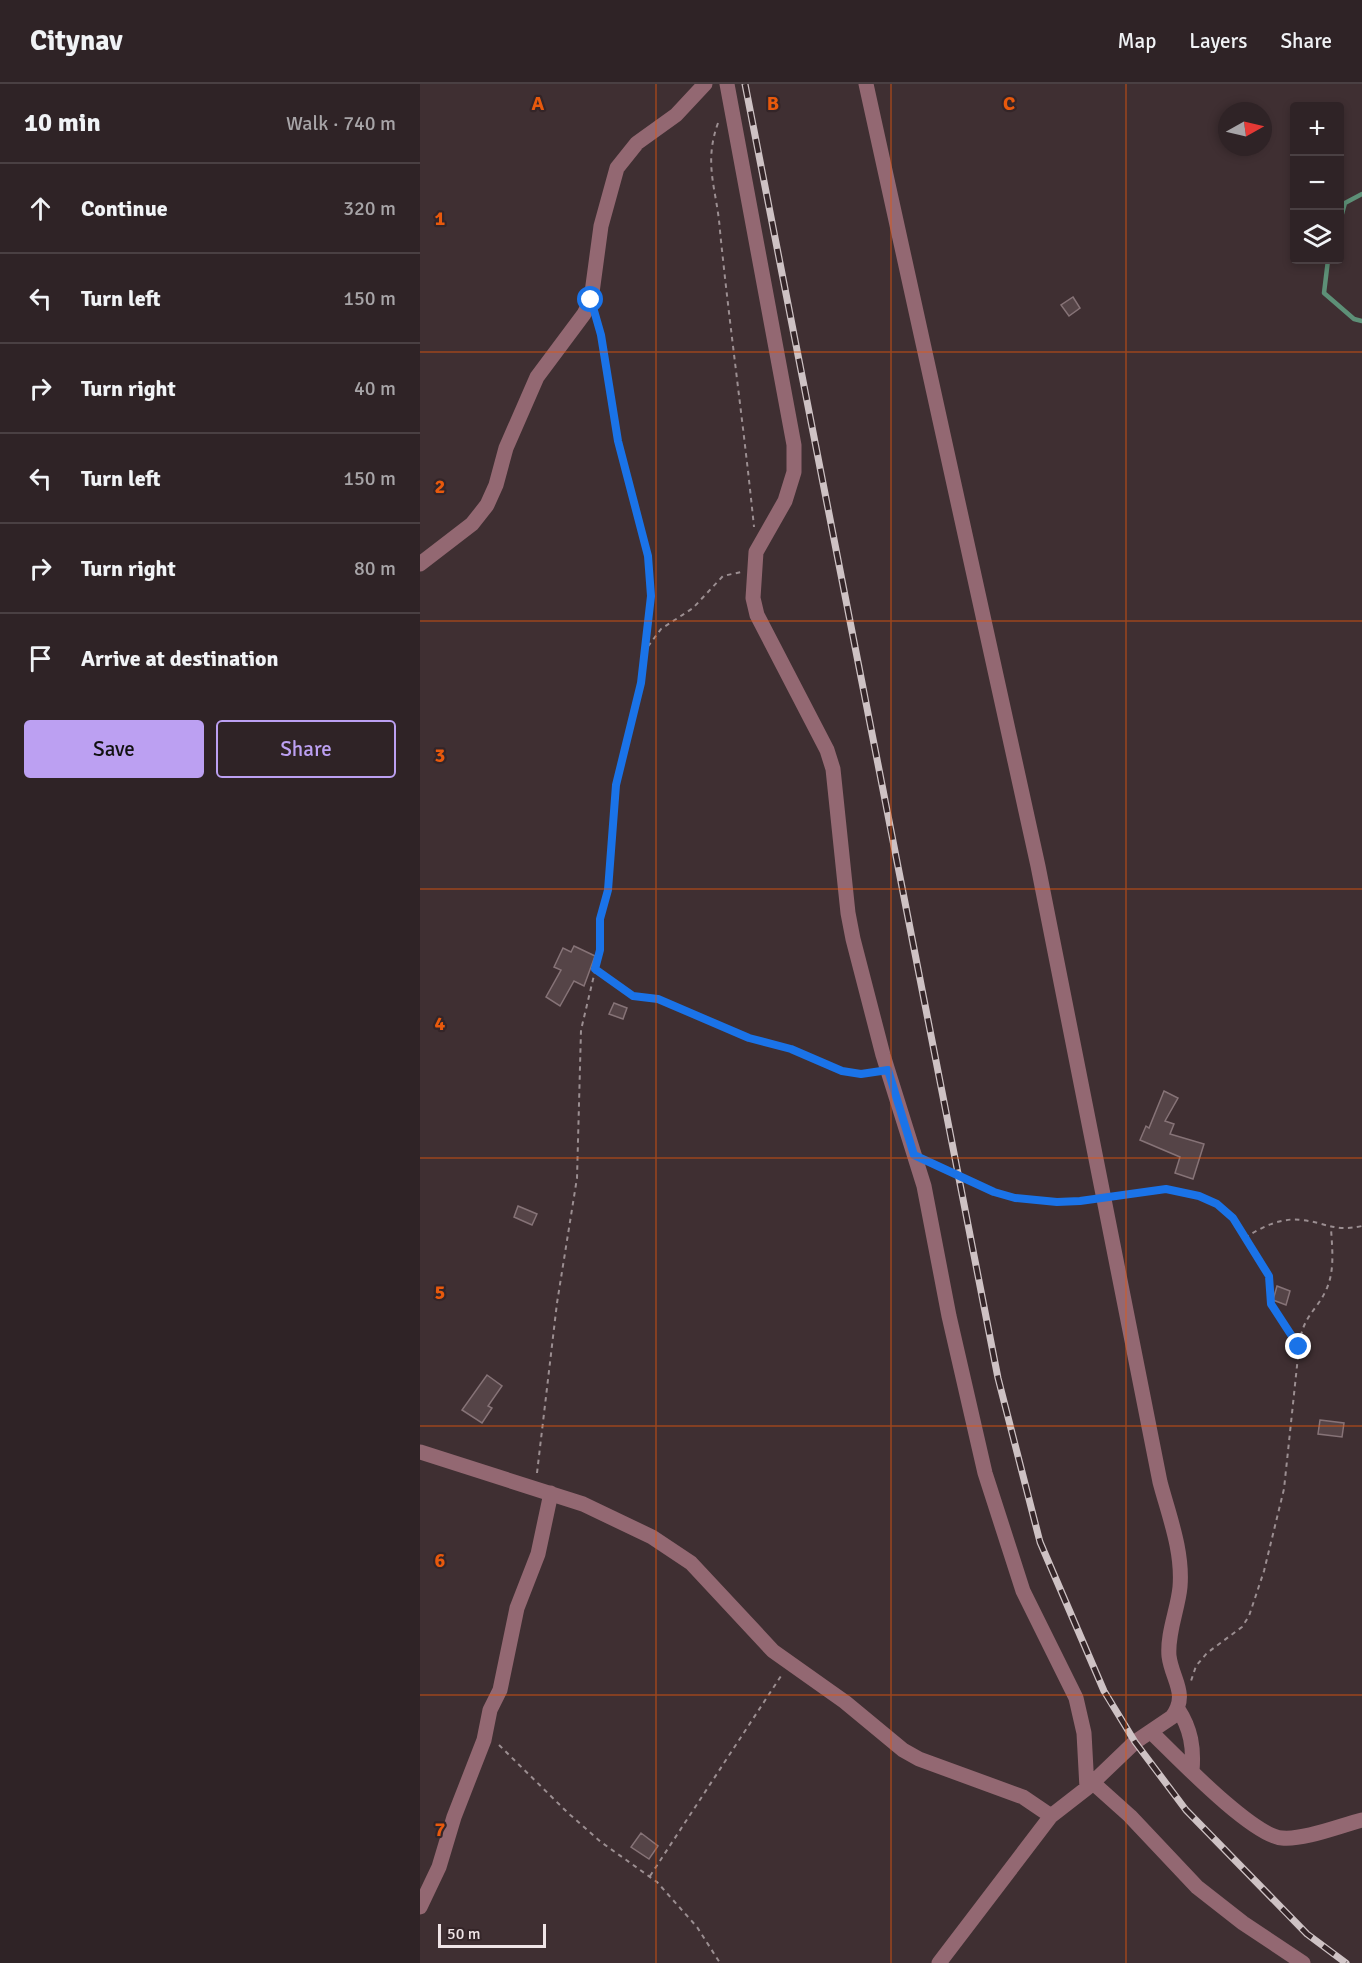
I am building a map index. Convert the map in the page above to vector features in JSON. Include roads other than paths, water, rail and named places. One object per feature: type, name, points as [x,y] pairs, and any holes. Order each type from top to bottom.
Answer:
[{"type":"street","points":[[420,564],[472,524],[487,505],[496,485],[506,448],[537,377],[576,326],[591,300],[601,226],[617,168],[637,143],[676,115],[705,84]]},
{"type":"street","points":[[866,84],[1038,866],[1106,1197],[1160,1482],[1180,1560],[1180,1587],[1169,1657],[1181,1691],[1178,1709],[1172,1717],[1115,1758],[1090,1785],[1051,1816],[939,1963]]},
{"type":"street","points":[[728,89],[794,445],[794,472],[785,501],[756,552],[753,571],[754,607],[827,750],[833,769],[848,913],[888,1070],[930,1214],[949,1316],[985,1473],[1023,1591],[1079,1708],[1090,1785],[1130,1816],[1197,1887],[1243,1923],[1303,1963]]},
{"type":"street","points":[[420,1452],[551,1493],[615,1518],[674,1550],[691,1563],[756,1635],[789,1664],[845,1702],[903,1750],[919,1759],[1023,1797],[1051,1816]]},
{"type":"street","points":[[420,1907],[440,1867],[454,1817],[486,1733],[489,1710],[500,1690],[520,1598],[538,1554],[551,1493]]},
{"type":"street","points":[[1178,1709],[1187,1723],[1191,1738],[1192,1771]]},
{"type":"street","points":[[1151,1732],[1235,1810],[1273,1837],[1291,1838],[1362,1820]]},
{"type":"waterway","points":[[1343,210],[1345,203],[1362,194]]},
{"type":"waterway","points":[[1328,264],[1324,293],[1354,319],[1362,321]]},
{"type":"railway","points":[[745,84],[998,1378],[1040,1542],[1104,1691],[1135,1742],[1186,1810],[1307,1934],[1346,1963]]}]
